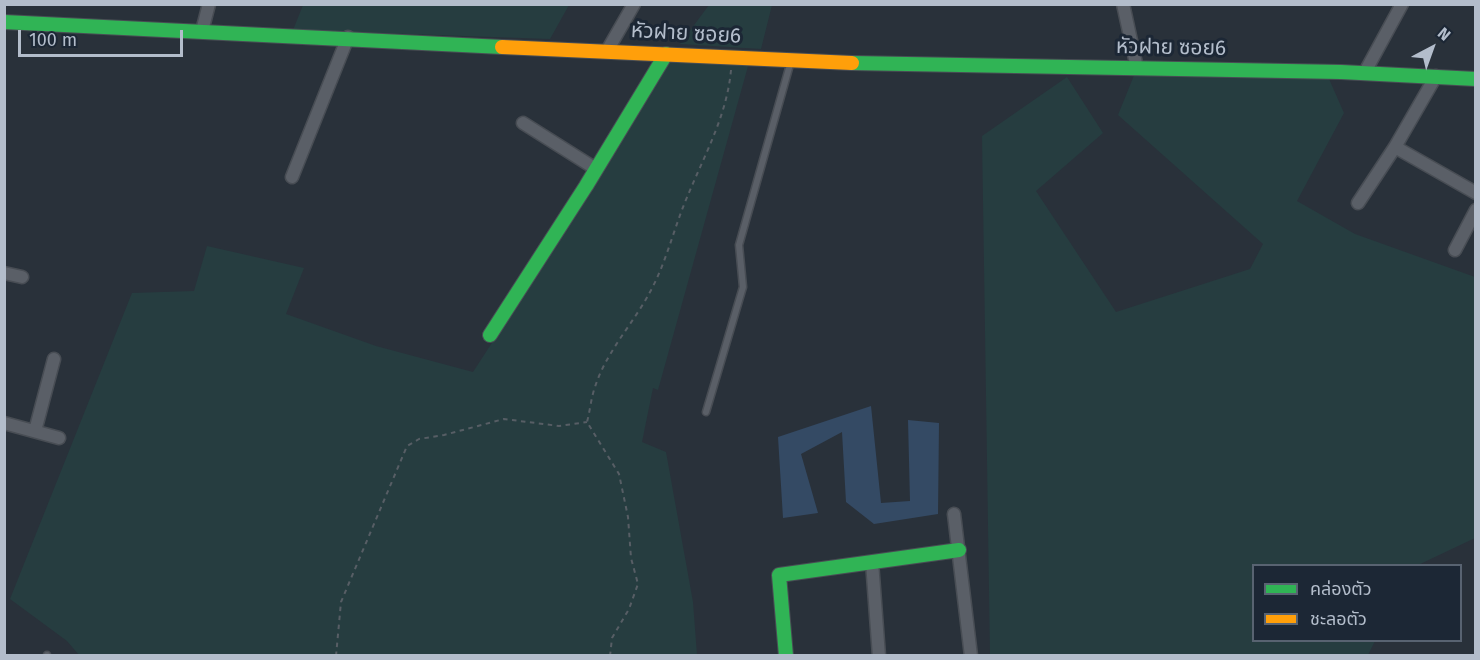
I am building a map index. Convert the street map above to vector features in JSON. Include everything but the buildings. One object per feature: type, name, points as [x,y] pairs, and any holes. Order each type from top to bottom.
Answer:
[{"type":"street","points":[[202,31],[209,4]]},
{"type":"street","points":[[607,51],[634,4]]},
{"type":"street","points":[[1123,4],[1137,68]]},
{"type":"street","points":[[1365,72],[1402,4]]},
{"type":"street","name":"หัวฝาย ซอย6","points":[[4,22],[348,37],[791,61],[1008,68],[1365,72],[1476,79]]},
{"type":"street","points":[[292,177],[348,37]]},
{"type":"street","points":[[490,335],[597,169],[666,54]]},
{"type":"street","points":[[1358,202],[1395,147],[1436,76]]},
{"type":"street","points":[[523,123],[597,169]]},
{"type":"street","points":[[1395,147],[1476,193]]},
{"type":"street","points":[[1455,250],[1476,210]]},
{"type":"street","points":[[4,273],[22,277]]},
{"type":"street","points":[[35,432],[54,359]]},
{"type":"street","points":[[4,423],[59,438]]},
{"type":"street","points":[[954,514],[971,656]]},
{"type":"street","points":[[786,656],[780,575],[959,550]]},
{"type":"street","points":[[872,562],[879,656]]},
{"type":"lane","points":[[706,412],[743,287],[739,244],[791,61]]},
{"type":"path","points":[[610,656],[612,638],[629,609],[638,584],[631,558],[628,517],[618,474],[587,422],[595,386],[611,355],[650,292],[671,245],[687,196],[711,144],[729,87],[732,58]]},
{"type":"path","points":[[336,656],[341,602],[407,446],[419,439],[444,435],[504,419],[559,426],[587,422]]},
{"type":"green space","points":[[303,5],[569,5],[550,39],[293,30]]},
{"type":"green space","points":[[709,5],[772,5],[761,49],[680,44]]},
{"type":"green space","points":[[666,54],[750,59],[658,390],[653,388],[642,442],[666,452],[693,602],[697,655],[79,655],[67,641],[10,599],[132,293],[194,291],[207,246],[304,268],[286,314],[376,346],[473,372],[523,295]]},
{"type":"green space","points":[[1137,68],[1326,72],[1344,113],[1297,201],[1355,234],[1475,277],[1475,538],[1420,564],[1252,564],[1252,642],[1374,642],[1368,655],[990,655],[982,136],[1067,77],[1103,133],[1036,191],[1116,312],[1250,269],[1263,244],[1118,115]]},
{"type":"water","points":[[871,406],[881,503],[910,501],[908,420],[939,423],[938,514],[874,524],[846,502],[842,432],[801,454],[818,513],[783,518],[778,437]]},
{"type":"traffic: fast","points":[[4,22],[502,47]]},
{"type":"traffic: fast","points":[[490,335],[586,186],[666,54]]},
{"type":"traffic: fast","points":[[852,63],[1341,72],[1476,79]]},
{"type":"traffic: fast","points":[[786,656],[779,575],[959,550]]},
{"type":"traffic: slow","points":[[502,47],[852,63]]}]
